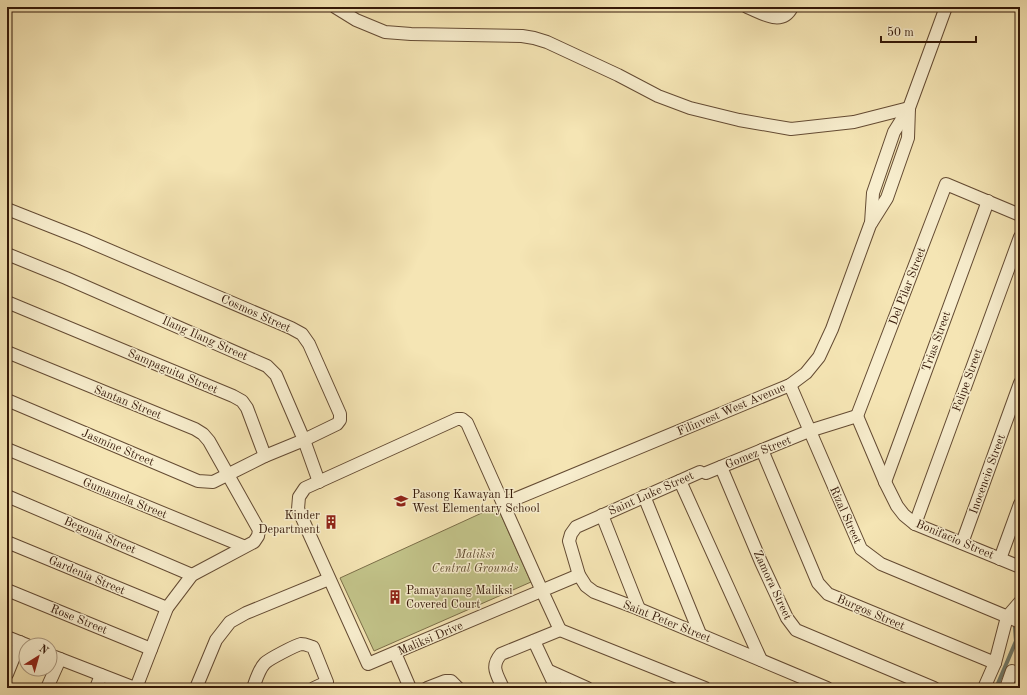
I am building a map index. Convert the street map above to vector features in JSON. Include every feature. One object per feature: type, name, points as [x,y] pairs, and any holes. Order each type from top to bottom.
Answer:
[{"type":"street","points":[[335,7],[356,20],[385,32],[411,34],[522,36],[534,38],[547,42],[618,75],[658,96],[690,108],[739,120],[784,128],[791,129],[854,122],[908,108]]},
{"type":"street","points":[[747,7],[778,18],[788,14],[792,7]]},
{"type":"street","name":"Filinvest West Avenue","points":[[503,504],[790,385],[806,373],[819,357],[832,329],[870,224],[872,193],[894,132],[908,108],[946,7]]},
{"type":"street","name":"Del Pilar Street","points":[[857,416],[946,184],[1020,215]]},
{"type":"street","name":"Trias Street","points":[[885,482],[988,201]]},
{"type":"street","name":"Cosmos Street","points":[[7,209],[83,239],[302,334],[309,344],[340,414],[340,420],[337,424],[304,440],[265,456]]},
{"type":"street","name":"Felipe Street","points":[[915,524],[1020,236]]},
{"type":"street","name":"Ilang Ilang Street","points":[[7,254],[66,278],[267,366],[276,375],[320,482]]},
{"type":"street","name":"Sampaguita Street","points":[[7,302],[242,400],[247,408],[265,456]]},
{"type":"street","name":"Santan Street","points":[[7,352],[196,429],[203,434],[209,441],[260,530],[254,542],[243,546]]},
{"type":"street","name":"Inocencio Street","points":[[962,543],[1020,383]]},
{"type":"street","name":"Rizal Street","points":[[790,385],[861,549],[881,564],[1012,619]]},
{"type":"street","name":"Jasmine Street","points":[[7,400],[198,481],[213,482],[265,456]]},
{"type":"street","points":[[809,431],[857,416]]},
{"type":"street","name":"Bonifacio Street","points":[[857,416],[885,482],[897,506],[904,515],[915,524],[1020,567]]},
{"type":"street","name":"Maliksi Drive","points":[[457,419],[462,419],[467,423],[503,504],[542,591],[368,664],[298,510],[299,497],[305,488],[457,419]]},
{"type":"street","name":"Gomez Street","points":[[703,473],[809,431]]},
{"type":"street","name":"Gumamela Street","points":[[7,449],[243,546]]},
{"type":"street","name":"Burgos Street","points":[[762,450],[818,583],[828,594],[995,663]]},
{"type":"street","name":"Zamora Street","points":[[721,467],[764,569],[787,618],[796,630],[934,688]]},
{"type":"street","name":"Saint Luke Street","points":[[579,575],[569,541],[571,534],[576,527],[644,496],[703,473]]},
{"type":"street","points":[[680,481],[761,660]]},
{"type":"street","name":"Begonia Street","points":[[7,496],[192,575]]},
{"type":"street","points":[[644,496],[700,634]]},
{"type":"street","points":[[1000,559],[1020,504]]},
{"type":"street","points":[[602,515],[639,609]]},
{"type":"street","name":"Gardenia Street","points":[[7,542],[167,608]]},
{"type":"street","points":[[58,658],[136,688],[167,608],[192,575],[243,546]]},
{"type":"street","points":[[579,575],[542,591],[560,630],[705,688]]},
{"type":"street","name":"Saint Peter Street","points":[[579,575],[586,586],[594,592],[700,634],[827,688]]},
{"type":"street","points":[[196,688],[216,640],[230,622],[246,613],[329,579]]},
{"type":"street","name":"Rose Street","points":[[7,590],[151,649]]},
{"type":"street","points":[[984,688],[1020,602]]},
{"type":"street","points":[[503,688],[494,667],[496,660],[501,654],[560,630]]},
{"type":"street","points":[[7,637],[18,642]]},
{"type":"street","points":[[534,641],[556,688]]},
{"type":"street","points":[[253,688],[265,663],[270,659],[301,644],[313,647],[327,682],[314,688]]},
{"type":"street","points":[[395,653],[410,688]]},
{"type":"street","points":[[7,674],[18,655]]},
{"type":"street","points":[[549,672],[588,688]]},
{"type":"street","points":[[1006,688],[1016,673]]},
{"type":"street","points":[[96,688],[101,675]]},
{"type":"street","points":[[47,688],[50,677]]},
{"type":"street","points":[[427,688],[445,681],[455,684]]},
{"type":"green space","name":"Maliksi Central Grounds","points":[[497,506],[531,582],[374,651],[340,578]]},
{"type":"waterway","points":[[996,688],[1016,641],[1015,627],[1017,623]]},
{"type":"place","name":"Pasong Kawayan II West Elementary School","points":[[401,501]]},
{"type":"place","name":"Kinder Department","points":[[331,522]]},
{"type":"place","name":"Pamayanang Maliksi Covered Court","points":[[395,597]]}]
